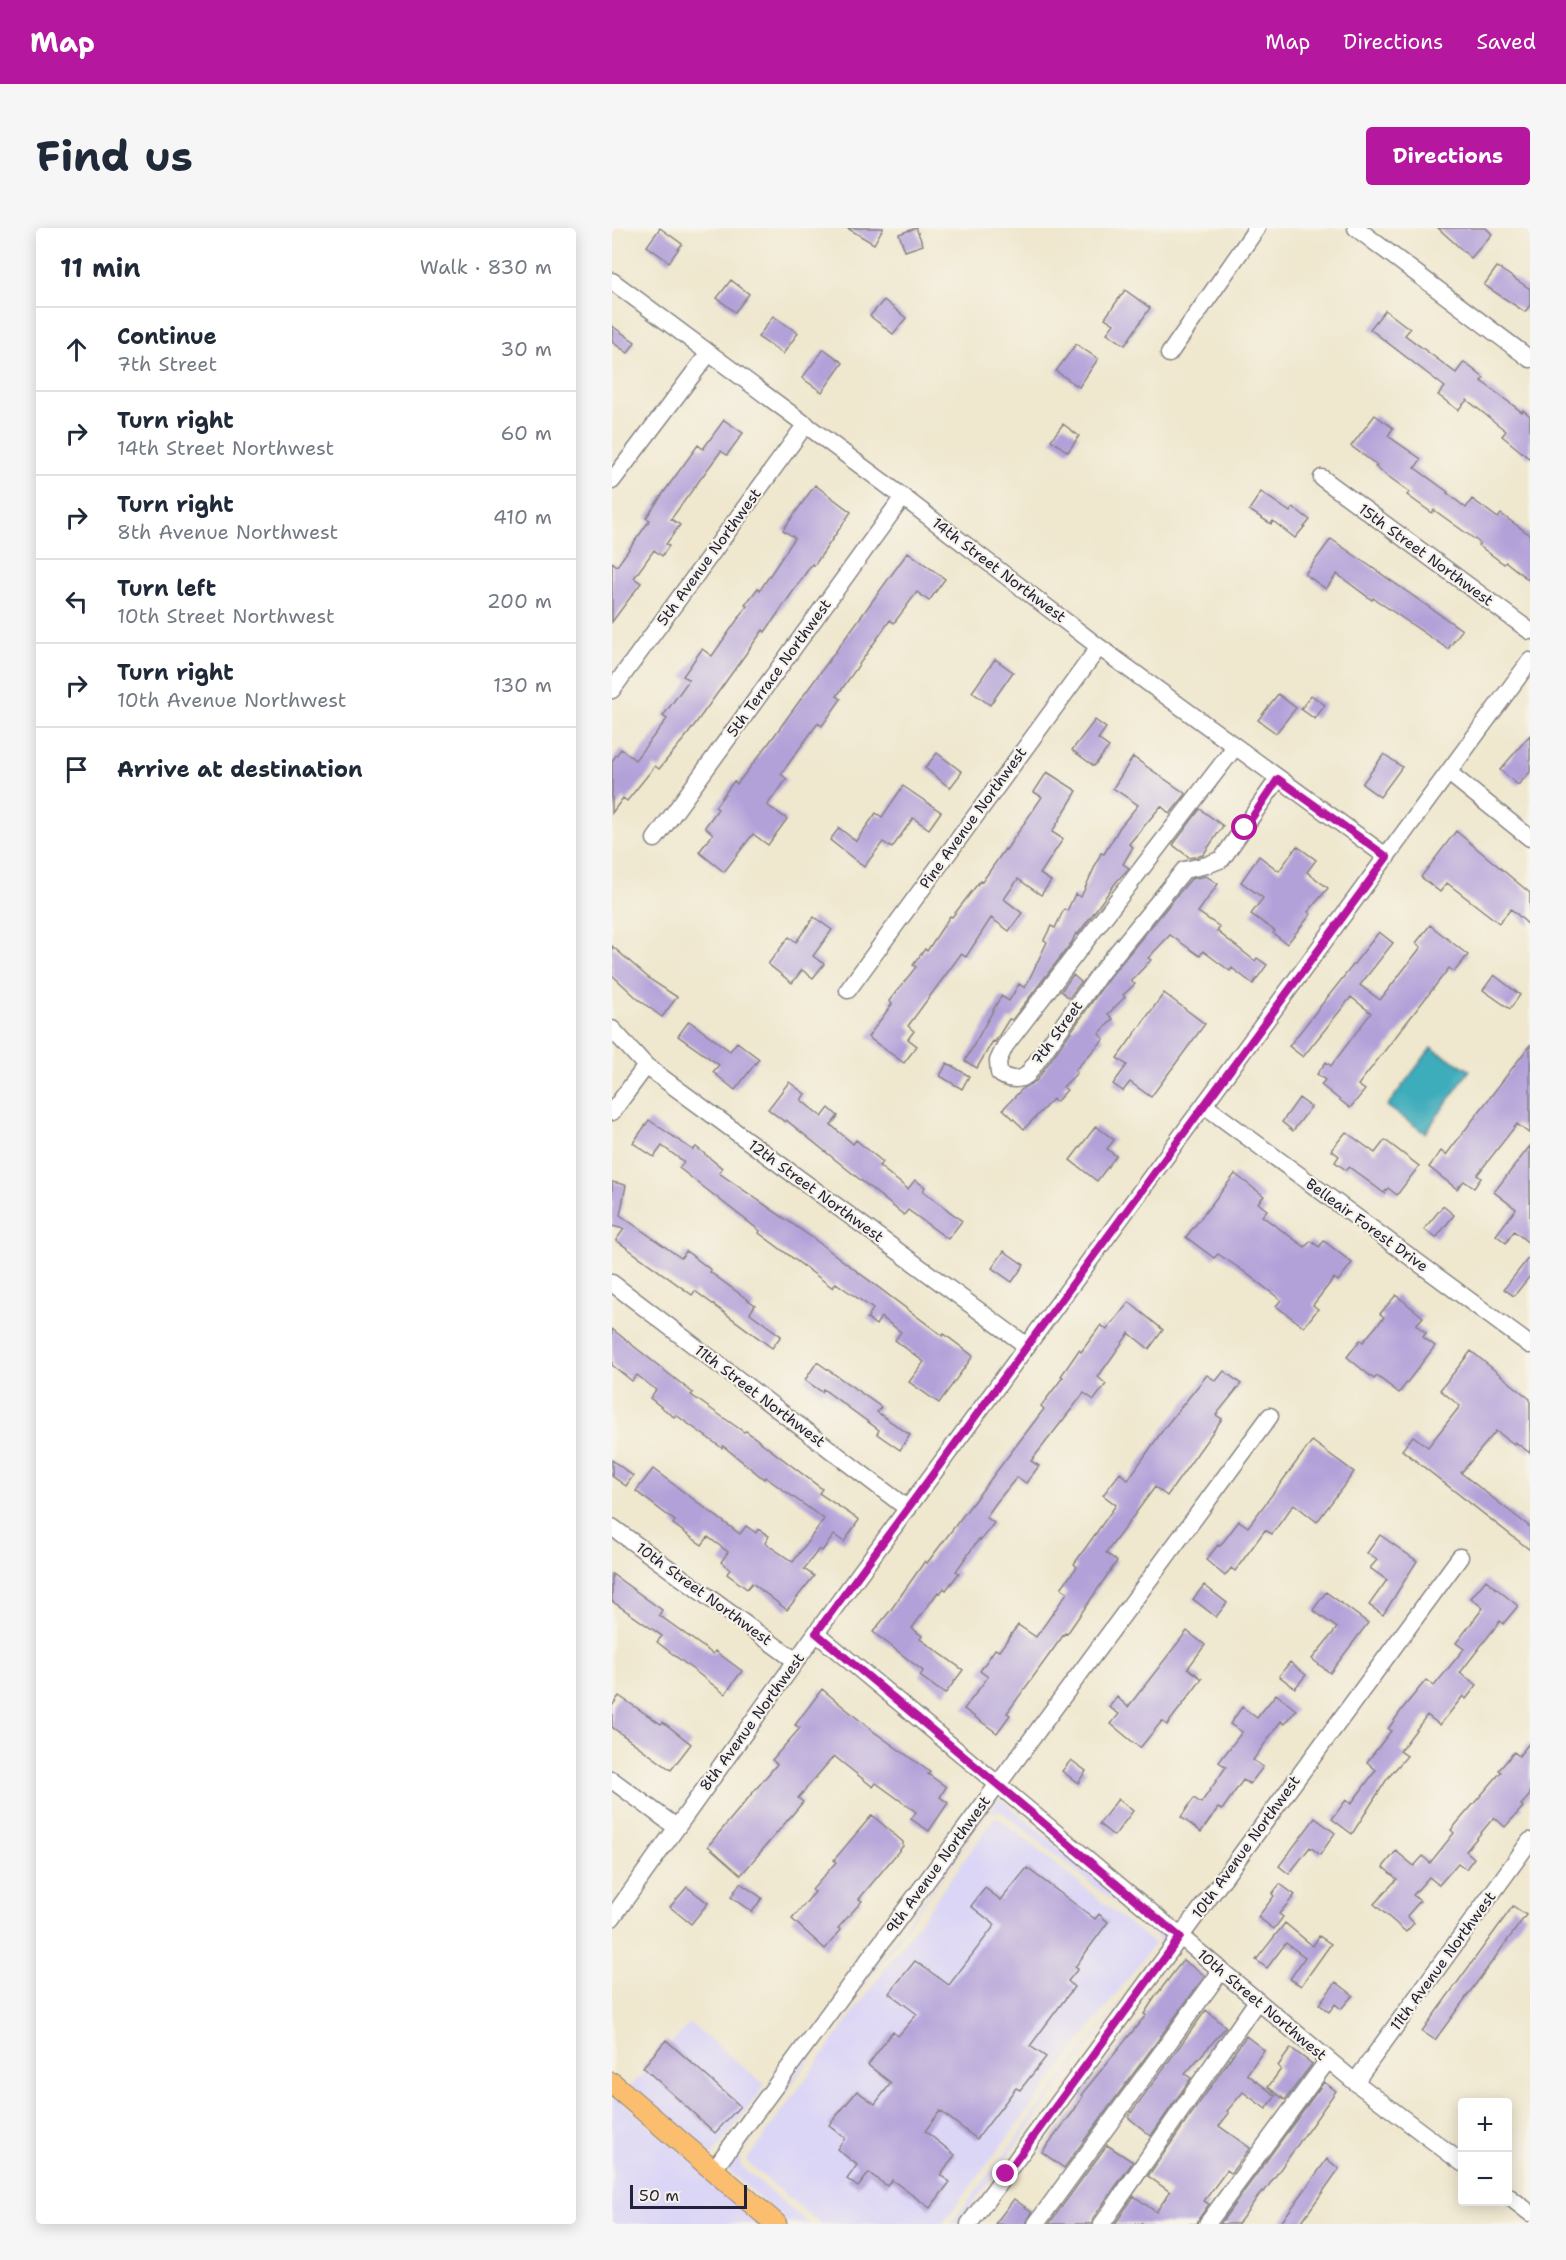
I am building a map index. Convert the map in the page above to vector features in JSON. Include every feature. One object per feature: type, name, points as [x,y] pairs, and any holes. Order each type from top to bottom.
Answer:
[{"type":"main road","points":[[612,2083],[776,2224]]},
{"type":"street","points":[[1169,354],[1257,228]]},
{"type":"street","points":[[1356,228],[1530,359]]},
{"type":"street","name":"14th Street Northwest","points":[[612,281],[806,424],[1098,646],[1387,857]]},
{"type":"street","points":[[612,481],[709,352]]},
{"type":"street","name":"5th Avenue Northwest","points":[[612,690],[806,424]]},
{"type":"street","name":"15th Street Northwest","points":[[1322,478],[1530,631]]},
{"type":"street","name":"5th Terrace Northwest","points":[[655,839],[903,497]]},
{"type":"street","name":"Pine Avenue Northwest","points":[[848,990],[1098,646]]},
{"type":"street","name":"8th Avenue Northwest","points":[[612,1918],[816,1633],[1530,661]]},
{"type":"street","name":"7th Street","points":[[1235,747],[1005,1046],[998,1061],[999,1073],[1004,1078],[1021,1079],[1027,1075],[1101,972],[1184,870],[1222,859],[1278,779]]},
{"type":"street","points":[[1449,773],[1530,838]]},
{"type":"street","name":"12th Street Northwest","points":[[612,1029],[646,1066],[1027,1346]]},
{"type":"street","points":[[612,1112],[646,1066]]},
{"type":"street","name":"Belleair Forest Drive","points":[[1204,1105],[1530,1345]]},
{"type":"street","name":"11th Street Northwest","points":[[612,1283],[908,1509]]},
{"type":"street","name":"9th Avenue Northwest","points":[[714,2169],[1270,1416]]},
{"type":"street","name":"10th Street Northwest","points":[[612,1527],[796,1661]]},
{"type":"street","name":"10th Avenue Northwest","points":[[970,2224],[1460,1557]]},
{"type":"street","name":"10th Street Northwest","points":[[816,1633],[1328,2060],[1458,2160]]},
{"type":"street","points":[[612,1780],[676,1827]]},
{"type":"street","name":"11th Avenue Northwest","points":[[1355,2082],[1530,1841]]},
{"type":"street","points":[[1036,2224],[1221,1971]]},
{"type":"street","points":[[1102,2224],[1257,2001]]},
{"type":"street","points":[[1207,2224],[1328,2060]]},
{"type":"street","points":[[1512,2199],[1530,2213]]},
{"type":"shaded area","points":[[999,1798],[1168,1937],[1160,1948],[1158,1938],[1001,1811],[990,1812],[739,2157],[741,2166],[809,2224],[789,2224],[726,2168]]},
{"type":"shaded area","points":[[996,1816],[1154,1944],[942,2224],[820,2224],[746,2161]]},
{"type":"shaded area","points":[[1152,1960],[958,2224],[951,2224]]},
{"type":"shaded area","points":[[690,2023],[765,2085],[712,2156],[630,2087]]},
{"type":"shaded area","points":[[612,2093],[764,2224],[612,2224]]},
{"type":"water","points":[[1431,1048],[1470,1070],[1425,1133],[1387,1106]]},
{"type":"building","points":[[660,228],[682,244],[669,262],[647,246]]},
{"type":"building","points":[[847,228],[883,228],[874,244]]},
{"type":"building","points":[[916,228],[923,245],[905,251],[899,234]]},
{"type":"building","points":[[1438,228],[1486,228],[1492,234],[1471,258]]},
{"type":"building","points":[[1497,267],[1530,289],[1530,305],[1525,312],[1484,285]]},
{"type":"building","points":[[731,280],[749,294],[735,312],[717,298]]},
{"type":"building","points":[[1125,290],[1150,308],[1125,345],[1107,333],[1114,324],[1105,318]]},
{"type":"building","points":[[884,300],[906,318],[893,334],[870,316]]},
{"type":"building","points":[[1385,310],[1410,329],[1405,335],[1456,373],[1464,362],[1484,378],[1481,381],[1530,416],[1530,459],[1502,436],[1506,431],[1467,400],[1458,410],[1438,395],[1445,387],[1370,329]]},
{"type":"building","points":[[773,316],[798,333],[783,354],[758,337]]},
{"type":"building","points":[[612,326],[635,342],[628,353],[612,342]]},
{"type":"building","points":[[1076,344],[1098,359],[1079,387],[1056,371]]},
{"type":"building","points":[[824,349],[843,363],[822,392],[802,378]]},
{"type":"building","points":[[1375,415],[1393,428],[1388,436],[1421,459],[1415,468],[1466,508],[1472,499],[1498,518],[1501,514],[1530,535],[1530,581],[1506,562],[1504,564],[1478,545],[1480,543],[1434,510],[1432,513],[1407,495],[1410,492],[1375,467],[1377,465],[1351,446]]},
{"type":"building","points":[[724,420],[743,433],[727,455],[721,451],[671,519],[680,525],[666,544],[669,546],[662,556],[654,550],[634,578],[641,583],[612,622],[612,562],[617,566],[650,520],[646,518],[698,445],[703,449]]},
{"type":"building","points":[[1063,424],[1079,436],[1068,452],[1051,440]]},
{"type":"building","points":[[815,485],[851,512],[814,566],[812,564],[765,632],[763,630],[688,734],[659,769],[655,766],[627,801],[623,798],[612,813],[612,761],[621,749],[635,760],[667,719],[663,716],[689,680],[683,676],[702,649],[712,656],[747,606],[745,605],[758,588],[760,590],[795,538],[783,530]]},
{"type":"building","points":[[1261,492],[1290,512],[1293,507],[1310,520],[1295,538],[1273,521],[1271,524],[1249,510]]},
{"type":"building","points":[[1331,539],[1462,630],[1448,649],[1373,598],[1372,600],[1337,574],[1326,589],[1305,574]]},
{"type":"building","points":[[908,552],[945,579],[929,601],[917,592],[894,623],[890,620],[837,696],[841,699],[822,726],[818,723],[781,774],[787,779],[767,805],[787,819],[768,845],[753,834],[724,872],[699,852],[713,834],[705,827],[718,809],[715,807],[734,781],[737,784],[766,747]]},
{"type":"building","points":[[995,659],[1013,672],[990,705],[972,692]]},
{"type":"building","points":[[1278,694],[1296,708],[1276,733],[1258,720]]},
{"type":"building","points":[[1311,695],[1325,705],[1315,719],[1301,709]]},
{"type":"building","points":[[1095,720],[1106,728],[1098,739],[1109,747],[1094,766],[1072,750]]},
{"type":"building","points":[[1530,735],[1530,772],[1518,785],[1500,770]]},
{"type":"building","points":[[937,753],[962,772],[950,788],[925,768]]},
{"type":"building","points":[[1384,754],[1402,767],[1380,797],[1362,784]]},
{"type":"building","points":[[1133,757],[1186,794],[1170,814],[1161,806],[1129,844],[1133,847],[1123,864],[1129,868],[1078,934],[1076,933],[1072,942],[1012,1020],[1009,1019],[977,1068],[965,1061],[1001,996],[1009,1001],[1019,984],[1025,988],[1047,942],[1044,940],[1051,926],[1055,928],[1064,909],[1067,911],[1075,894],[1081,897],[1101,853],[1104,854],[1120,827],[1138,805],[1113,788]]},
{"type":"building","points":[[1047,772],[1077,791],[1052,832],[1063,839],[1040,874],[1051,881],[1041,895],[1018,879],[1004,899],[1022,913],[1009,931],[991,918],[966,957],[961,954],[908,1026],[914,1031],[908,1039],[917,1046],[904,1063],[868,1037],[892,1004],[889,1001],[916,967],[913,965],[925,949],[927,951],[950,916],[952,917],[980,881],[982,882],[1042,797],[1034,792]]},
{"type":"building","points":[[903,786],[941,812],[929,829],[913,818],[892,848],[883,842],[864,867],[830,840],[839,828],[856,841],[876,813],[882,817]]},
{"type":"building","points":[[1200,809],[1223,826],[1203,855],[1190,858],[1173,845]]},
{"type":"building","points":[[1456,831],[1530,893],[1530,926],[1511,909],[1499,923],[1447,883],[1440,892],[1421,877]]},
{"type":"building","points":[[1297,846],[1316,860],[1307,872],[1328,888],[1308,912],[1311,914],[1287,944],[1273,933],[1275,931],[1251,914],[1263,898],[1241,882],[1259,856],[1279,871]]},
{"type":"building","points":[[1206,876],[1218,884],[1198,912],[1220,927],[1217,931],[1255,961],[1257,958],[1267,965],[1253,984],[1232,968],[1230,971],[1203,951],[1200,956],[1170,935],[1148,958],[1151,960],[1131,981],[1135,984],[1108,1014],[1113,1019],[1099,1034],[1104,1039],[1075,1070],[1077,1073],[1063,1087],[1067,1090],[1056,1102],[1053,1099],[1024,1129],[1003,1109],[1023,1088],[1036,1081],[1109,978],[1191,879]]},
{"type":"building","points":[[814,917],[832,930],[813,956],[824,964],[813,978],[802,970],[792,983],[768,964],[789,937],[796,942]]},
{"type":"building","points":[[1430,925],[1468,955],[1454,972],[1449,968],[1358,1085],[1365,1090],[1350,1108],[1321,1085],[1325,1080],[1317,1074],[1326,1062],[1331,1066],[1371,1013],[1351,997],[1303,1057],[1289,1046],[1379,932],[1393,943],[1360,985],[1380,1000],[1421,947],[1416,943]]},
{"type":"building","points":[[612,946],[651,980],[677,997],[662,1017],[612,975]]},
{"type":"building","points":[[1073,975],[1081,982],[1069,998],[1061,991]]},
{"type":"building","points":[[1494,975],[1520,995],[1510,1009],[1483,990]]},
{"type":"building","points":[[1164,993],[1205,1024],[1151,1097],[1130,1082],[1123,1091],[1113,1084],[1127,1065],[1117,1058]]},
{"type":"building","points":[[689,1021],[730,1051],[737,1042],[759,1059],[735,1090],[713,1072],[719,1065],[678,1036]]},
{"type":"building","points":[[1530,1045],[1530,1134],[1517,1124],[1477,1175],[1481,1178],[1474,1188],[1464,1181],[1457,1189],[1429,1167],[1441,1151],[1446,1155]]},
{"type":"building","points":[[947,1063],[969,1076],[962,1089],[940,1076]]},
{"type":"building","points":[[789,1082],[805,1094],[801,1100],[822,1117],[829,1108],[838,1116],[831,1125],[853,1144],[856,1140],[883,1162],[879,1166],[908,1189],[915,1180],[925,1187],[923,1191],[962,1221],[948,1239],[908,1210],[904,1215],[786,1120],[785,1122],[768,1109]]},
{"type":"building","points":[[1299,1098],[1311,1107],[1293,1131],[1282,1122]]},
{"type":"building","points":[[649,1120],[693,1150],[696,1147],[722,1168],[719,1173],[814,1239],[973,1356],[939,1403],[909,1382],[924,1362],[895,1340],[901,1332],[881,1317],[876,1325],[867,1318],[873,1309],[836,1283],[833,1288],[759,1233],[760,1231],[679,1168],[684,1162],[662,1146],[654,1157],[633,1143]]},
{"type":"building","points":[[1096,1126],[1114,1140],[1107,1149],[1116,1156],[1097,1181],[1070,1160]]},
{"type":"building","points":[[1346,1132],[1375,1153],[1385,1140],[1419,1166],[1397,1195],[1388,1188],[1384,1193],[1349,1167],[1346,1170],[1335,1162],[1339,1156],[1331,1150]]},
{"type":"building","points":[[1530,1146],[1530,1244],[1514,1231],[1506,1243],[1496,1235],[1516,1209],[1494,1192]]},
{"type":"building","points":[[1235,1174],[1264,1196],[1258,1203],[1267,1210],[1262,1216],[1305,1247],[1311,1241],[1319,1247],[1324,1241],[1352,1263],[1338,1281],[1334,1278],[1313,1305],[1318,1309],[1304,1327],[1276,1306],[1281,1300],[1242,1270],[1218,1254],[1214,1258],[1186,1237]]},
{"type":"building","points":[[612,1182],[626,1185],[620,1215],[681,1258],[686,1251],[755,1305],[750,1313],[781,1336],[772,1348],[695,1291],[692,1295],[616,1240],[624,1229],[612,1226]]},
{"type":"building","points":[[1443,1206],[1454,1215],[1436,1238],[1424,1229]]},
{"type":"building","points":[[1004,1251],[1024,1265],[1012,1282],[992,1268]]},
{"type":"building","points":[[1530,1256],[1530,1276],[1514,1296],[1504,1289]]},
{"type":"building","points":[[1396,1295],[1423,1317],[1416,1325],[1426,1333],[1423,1337],[1435,1346],[1399,1393],[1377,1376],[1374,1379],[1347,1357],[1360,1340],[1363,1342],[1384,1317],[1380,1314]]},
{"type":"building","points":[[1129,1302],[1163,1330],[1149,1349],[1129,1333],[1098,1377],[1106,1384],[1094,1400],[1084,1393],[1031,1461],[1039,1466],[1026,1483],[1017,1477],[996,1503],[986,1517],[994,1523],[981,1540],[979,1539],[956,1571],[959,1573],[946,1590],[944,1588],[940,1593],[938,1592],[912,1628],[922,1636],[920,1639],[963,1670],[945,1694],[920,1676],[923,1671],[873,1632],[925,1561],[927,1563],[1044,1409],[1041,1406],[1063,1377],[1061,1376],[1079,1350],[1081,1352],[1101,1325],[1107,1330]]},
{"type":"building","points":[[612,1329],[693,1393],[691,1395],[744,1432],[746,1431],[822,1489],[819,1493],[859,1520],[844,1542],[834,1535],[822,1551],[819,1549],[804,1569],[814,1576],[787,1610],[752,1583],[747,1589],[727,1574],[730,1569],[721,1562],[728,1552],[708,1537],[702,1545],[673,1524],[675,1521],[636,1491],[653,1469],[740,1534],[746,1526],[756,1533],[758,1529],[769,1536],[765,1543],[793,1562],[824,1519],[765,1477],[764,1479],[723,1446],[722,1448],[676,1415],[674,1417],[650,1398],[656,1390],[637,1375],[632,1381],[612,1365]]},
{"type":"building","points":[[1471,1351],[1530,1399],[1530,1453],[1496,1431],[1461,1473],[1530,1527],[1530,1550],[1402,1450],[1413,1436],[1428,1447],[1460,1406],[1440,1390]]},
{"type":"building","points":[[817,1362],[881,1407],[877,1412],[910,1435],[900,1450],[877,1434],[879,1430],[823,1389],[822,1392],[805,1380]]},
{"type":"building","points":[[1224,1371],[1241,1384],[1216,1415],[1222,1419],[1167,1496],[1155,1487],[1106,1553],[1117,1561],[1067,1634],[1065,1633],[1007,1713],[1010,1715],[997,1733],[964,1709],[988,1677],[980,1671],[995,1649],[999,1651],[1018,1625],[1036,1637],[1067,1593],[1061,1588],[1077,1567],[1074,1564],[1116,1505],[1103,1495],[1120,1473],[1128,1480],[1165,1427],[1207,1375],[1216,1381]]},
{"type":"building","points":[[1312,1441],[1354,1472],[1317,1522],[1294,1504],[1272,1534],[1265,1530],[1235,1571],[1231,1568],[1225,1576],[1206,1560],[1239,1521],[1248,1527]]},
{"type":"building","points":[[612,1460],[633,1476],[626,1486],[612,1476]]},
{"type":"building","points":[[1380,1535],[1417,1561],[1383,1615],[1369,1605],[1387,1580],[1370,1568],[1377,1560],[1367,1553]]},
{"type":"building","points":[[612,1574],[662,1610],[659,1615],[713,1654],[715,1651],[742,1671],[725,1694],[657,1642],[662,1636],[612,1601]]},
{"type":"building","points":[[1486,1580],[1518,1606],[1503,1624],[1500,1621],[1460,1673],[1477,1685],[1466,1699],[1463,1696],[1440,1725],[1427,1715],[1400,1751],[1407,1756],[1387,1779],[1352,1834],[1332,1819],[1346,1800],[1351,1804],[1376,1770],[1367,1762],[1391,1731],[1388,1729],[1403,1708],[1426,1680],[1434,1686],[1464,1649],[1456,1643],[1483,1608],[1471,1598]]},
{"type":"building","points":[[1204,1585],[1227,1603],[1216,1617],[1193,1599]]},
{"type":"building","points":[[1326,1592],[1368,1623],[1330,1673],[1312,1659],[1337,1628],[1313,1610]]},
{"type":"building","points":[[1187,1631],[1205,1645],[1188,1668],[1202,1679],[1167,1725],[1162,1721],[1140,1748],[1111,1724],[1119,1714],[1109,1707],[1117,1697],[1128,1707]]},
{"type":"building","points":[[1290,1662],[1306,1675],[1295,1688],[1279,1676]]},
{"type":"building","points":[[822,1689],[870,1729],[930,1772],[928,1774],[946,1787],[940,1797],[948,1803],[929,1831],[911,1819],[916,1812],[876,1783],[873,1787],[834,1756],[798,1798],[803,1802],[741,1875],[708,1846],[777,1764],[772,1760],[800,1728],[795,1725]]},
{"type":"building","points":[[1276,1694],[1296,1710],[1285,1724],[1281,1721],[1253,1760],[1263,1767],[1250,1784],[1243,1780],[1222,1810],[1218,1808],[1201,1832],[1181,1817],[1194,1798],[1201,1803],[1226,1767],[1219,1762],[1242,1732],[1230,1724],[1242,1707],[1257,1718]]},
{"type":"building","points":[[619,1696],[661,1724],[663,1722],[691,1744],[671,1770],[612,1727],[612,1706]]},
{"type":"building","points":[[1530,1742],[1530,1795],[1521,1805],[1523,1807],[1505,1827],[1494,1817],[1466,1851],[1474,1858],[1466,1869],[1458,1863],[1439,1885],[1429,1877],[1413,1895],[1420,1901],[1407,1916],[1414,1923],[1406,1932],[1374,1904],[1397,1879],[1383,1867],[1396,1851],[1414,1866],[1423,1856],[1430,1863],[1454,1833],[1451,1830],[1501,1772],[1499,1770],[1514,1752],[1519,1756]]},
{"type":"building","points":[[1071,1760],[1086,1771],[1078,1783],[1062,1771]]},
{"type":"building","points":[[1118,1799],[1133,1811],[1114,1836],[1099,1824]]},
{"type":"building","points":[[872,1815],[903,1842],[903,1846],[859,1899],[862,1901],[838,1928],[841,1930],[825,1949],[792,1919],[815,1892],[812,1890],[836,1862],[834,1860]]},
{"type":"building","points":[[1315,1818],[1335,1833],[1320,1855],[1310,1847],[1289,1874],[1279,1866]]},
{"type":"building","points":[[1027,1868],[1095,1919],[1099,1914],[1108,1922],[1075,1967],[1078,1969],[1068,1981],[1074,1987],[1030,2046],[1046,2057],[1020,2090],[1016,2088],[977,2139],[940,2111],[925,2131],[955,2155],[940,2175],[950,2182],[930,2208],[892,2180],[887,2186],[869,2173],[858,2187],[847,2179],[857,2165],[837,2149],[845,2138],[829,2125],[857,2091],[875,2104],[891,2083],[868,2065],[893,2031],[898,2036],[917,2014],[889,1993],[915,1961],[949,1985],[995,1925],[971,1906],[985,1888],[1001,1900]]},
{"type":"building","points":[[740,1883],[762,1898],[752,1912],[731,1897]]},
{"type":"building","points":[[1280,1884],[1295,1895],[1279,1914],[1283,1917],[1274,1929],[1258,1917]]},
{"type":"building","points":[[687,1887],[708,1903],[691,1924],[670,1907]]},
{"type":"building","points":[[1513,1906],[1526,1915],[1435,2040],[1422,2031]]},
{"type":"building","points":[[1285,1923],[1313,1946],[1319,1936],[1331,1944],[1301,1986],[1290,1979],[1305,1957],[1286,1943],[1267,1968],[1256,1960]]},
{"type":"building","points":[[1183,1960],[1205,1976],[1064,2168],[1042,2152],[1073,2112],[1083,2096],[1081,2095],[1146,2015],[1144,2014],[1155,1997]]},
{"type":"building","points":[[1336,1982],[1353,1995],[1341,2009],[1335,2004],[1329,2012],[1319,2004]]},
{"type":"building","points":[[1206,2010],[1226,2027],[1185,2074],[1191,2078],[1151,2136],[1128,2117]]},
{"type":"building","points":[[1246,2036],[1264,2050],[1247,2074],[1276,2096],[1266,2109],[1243,2092],[1227,2111],[1229,2113],[1219,2126],[1250,2148],[1231,2173],[1227,2170],[1204,2201],[1209,2204],[1197,2224],[1115,2224],[1134,2196],[1156,2212],[1170,2192],[1148,2176]]},
{"type":"building","points":[[666,2040],[740,2106],[715,2133],[643,2067]]},
{"type":"building","points":[[1291,2048],[1312,2064],[1285,2100],[1268,2087],[1281,2069],[1278,2066]]},
{"type":"building","points":[[1324,2082],[1336,2091],[1264,2192],[1262,2191],[1238,2224],[1220,2224]]},
{"type":"building","points":[[1107,2145],[1133,2162],[1093,2218],[1092,2224],[1049,2224]]},
{"type":"building","points":[[1327,2159],[1339,2169],[1300,2224],[1280,2224]]},
{"type":"building","points":[[1014,2199],[1032,2212],[1026,2224],[995,2224]]},
{"type":"route","points":[[1006,2174],[1180,1937],[816,1633],[1387,857],[1278,779],[1245,828]]}]
